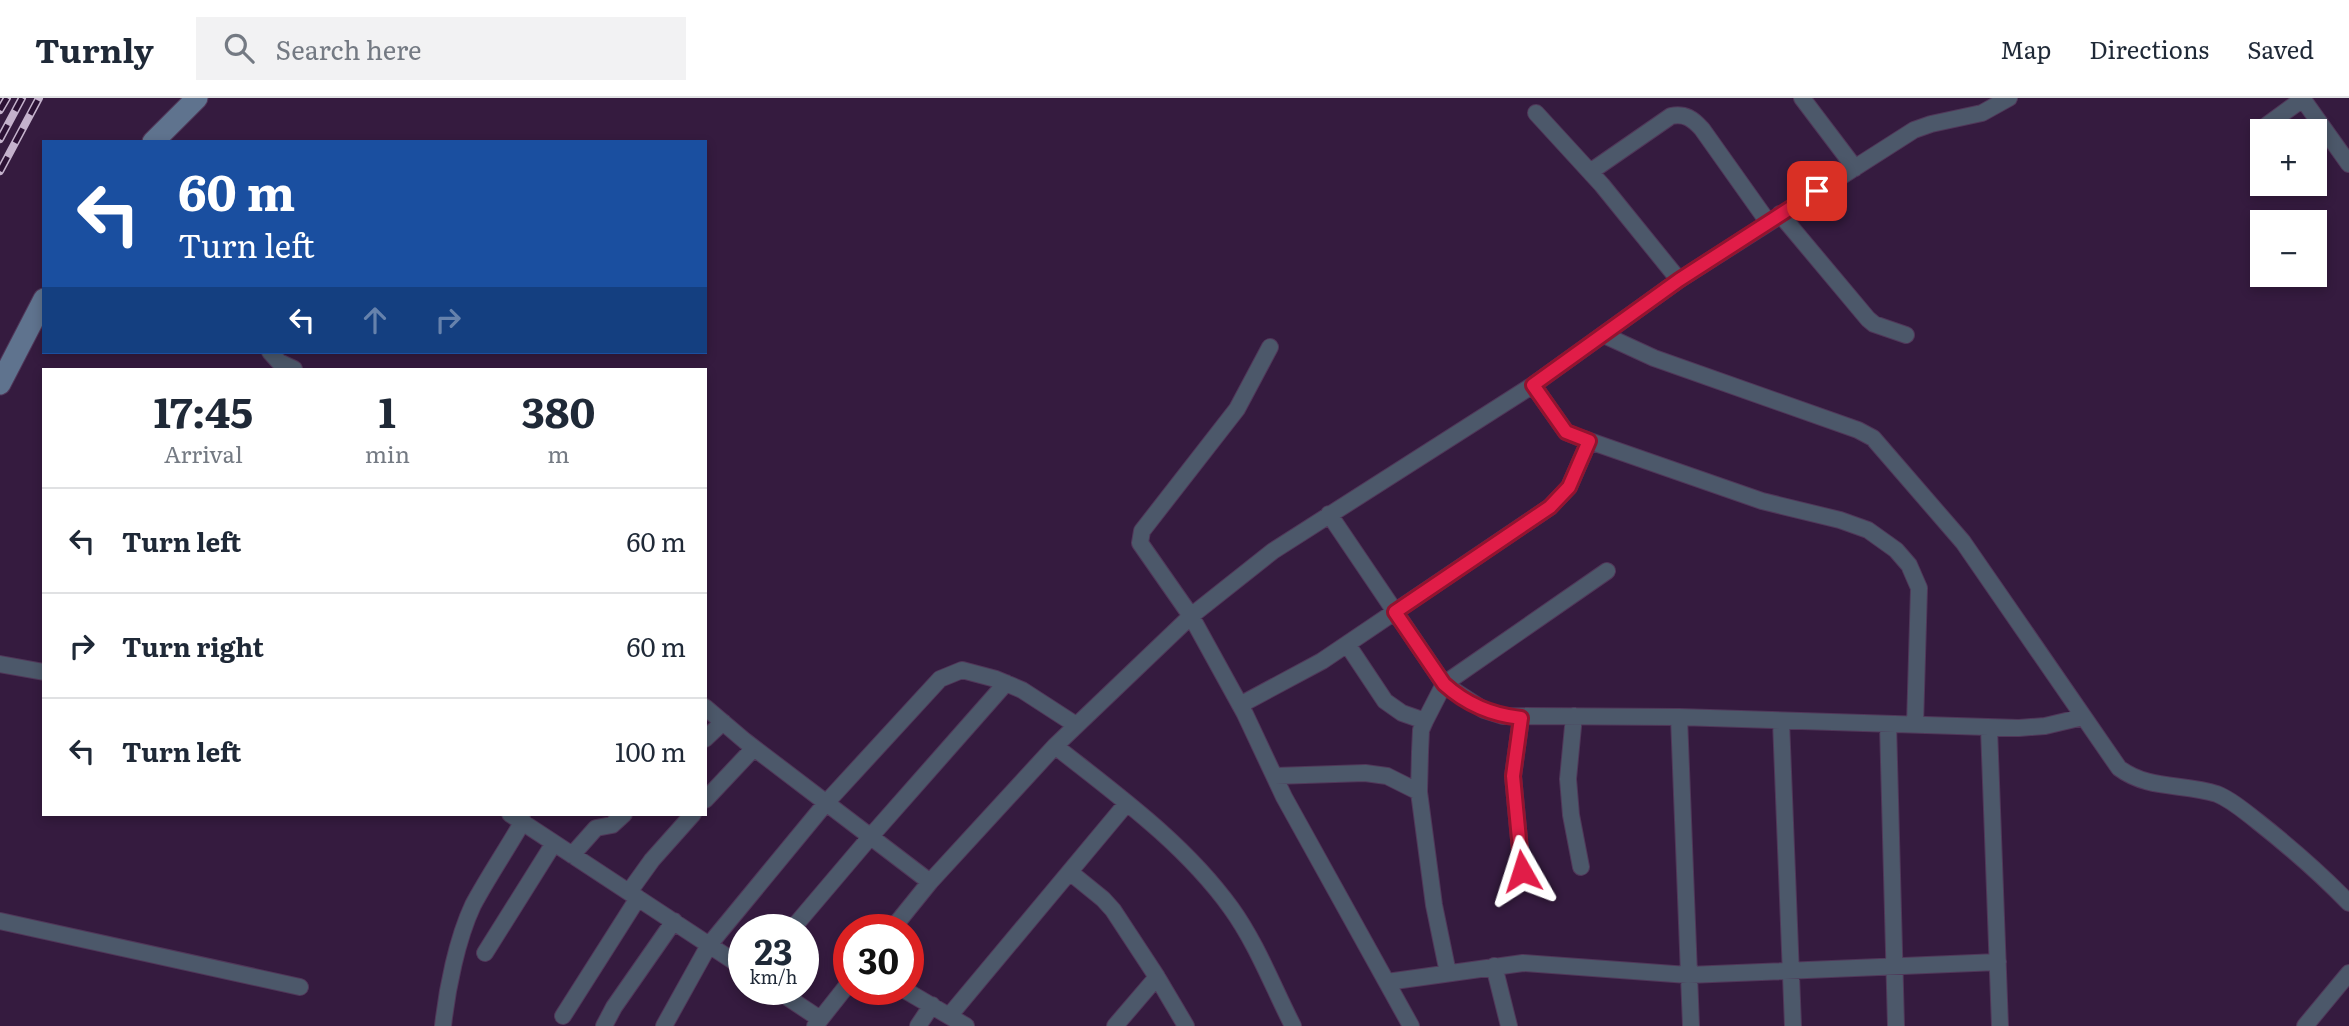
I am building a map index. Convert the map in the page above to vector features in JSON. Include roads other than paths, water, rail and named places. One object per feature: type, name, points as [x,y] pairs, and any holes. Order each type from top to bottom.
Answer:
[{"type":"street","points":[[155,140],[197,98]]},
{"type":"street","points":[[1802,98],[1855,168]]},
{"type":"street","points":[[904,914],[930,882],[1076,725],[1191,616],[1273,551],[1533,385],[1679,280],[1914,130],[1982,114],[2009,98]]},
{"type":"street","points":[[2275,119],[2303,98],[2348,160]]},
{"type":"street","points":[[1536,113],[1590,172],[1679,280]]},
{"type":"street","points":[[1590,172],[1671,116],[1679,114],[1692,118],[1774,218],[1868,319],[1874,324],[1906,335]]},
{"type":"street","points":[[0,384],[42,303]]},
{"type":"street","points":[[1604,335],[1654,358],[1858,430],[1873,438],[1963,542],[2119,768],[2129,775],[2158,785],[2218,795],[2235,804],[2300,855],[2349,904]]},
{"type":"street","points":[[1270,347],[1237,409],[1140,537],[1145,552],[1191,616],[1411,1026]]},
{"type":"street","points":[[272,354],[279,362],[291,368]]},
{"type":"street","points":[[1533,385],[1566,432],[1762,501],[1840,520],[1868,530],[1896,550],[1909,565],[1919,588],[1915,725]]},
{"type":"street","points":[[1240,705],[1315,666],[1550,507],[1569,487],[1589,441]]},
{"type":"street","points":[[1329,514],[1444,684],[1484,710],[1503,716],[1679,717],[1989,728],[2032,727],[2083,717]]},
{"type":"street","points":[[1448,973],[1434,905],[1419,792],[1421,730],[1444,684],[1607,571]]},
{"type":"street","points":[[1347,644],[1393,709],[1425,720]]},
{"type":"street","points":[[0,664],[42,672]]},
{"type":"street","points":[[664,1026],[709,945],[826,803],[940,679],[962,670],[1006,683],[1023,690],[1076,725]]},
{"type":"street","points":[[805,914],[1006,683]]},
{"type":"street","points":[[707,709],[754,748],[930,882]]},
{"type":"street","points":[[1574,716],[1568,779],[1571,815],[1581,867]]},
{"type":"street","points":[[1679,717],[1691,1026]]},
{"type":"street","points":[[1521,718],[1513,776],[1522,871]]},
{"type":"street","points":[[1781,721],[1793,1026]]},
{"type":"street","points":[[707,737],[723,722]]},
{"type":"street","points":[[1888,724],[1896,1026]]},
{"type":"street","points":[[1989,728],[2000,1026]]},
{"type":"street","points":[[1055,746],[1127,803],[1191,860],[1245,929],[1293,1026]]},
{"type":"street","points":[[707,798],[754,748]]},
{"type":"street","points":[[1275,776],[1365,773],[1387,776],[1419,792]]},
{"type":"street","points":[[950,1015],[1127,803]]},
{"type":"street","points":[[572,855],[596,828],[612,825],[622,816]]},
{"type":"street","points":[[562,1016],[652,860],[691,816]]},
{"type":"street","points":[[443,1026],[444,1009],[467,920],[516,818],[728,957]]},
{"type":"street","points":[[485,953],[554,843]]},
{"type":"street","points":[[1070,873],[1113,910],[1186,1026]]},
{"type":"street","points":[[0,921],[300,987]]},
{"type":"street","points":[[604,1026],[614,1007],[674,921]]},
{"type":"street","points":[[1387,982],[1523,963],[1688,975],[1998,962]]},
{"type":"street","points":[[1494,965],[1509,1026]]},
{"type":"street","points":[[2305,1026],[2349,973]]},
{"type":"street","points":[[1115,1026],[1157,977]]},
{"type":"street","points":[[924,1001],[966,1026]]},
{"type":"street","points":[[795,1005],[817,1022],[833,1002]]},
{"type":"street","points":[[918,1026],[932,1005]]},
{"type":"railway","points":[[0,110],[7,98]]},
{"type":"railway","points":[[0,139],[22,98]]},
{"type":"railway","points":[[0,171],[39,98]]}]
